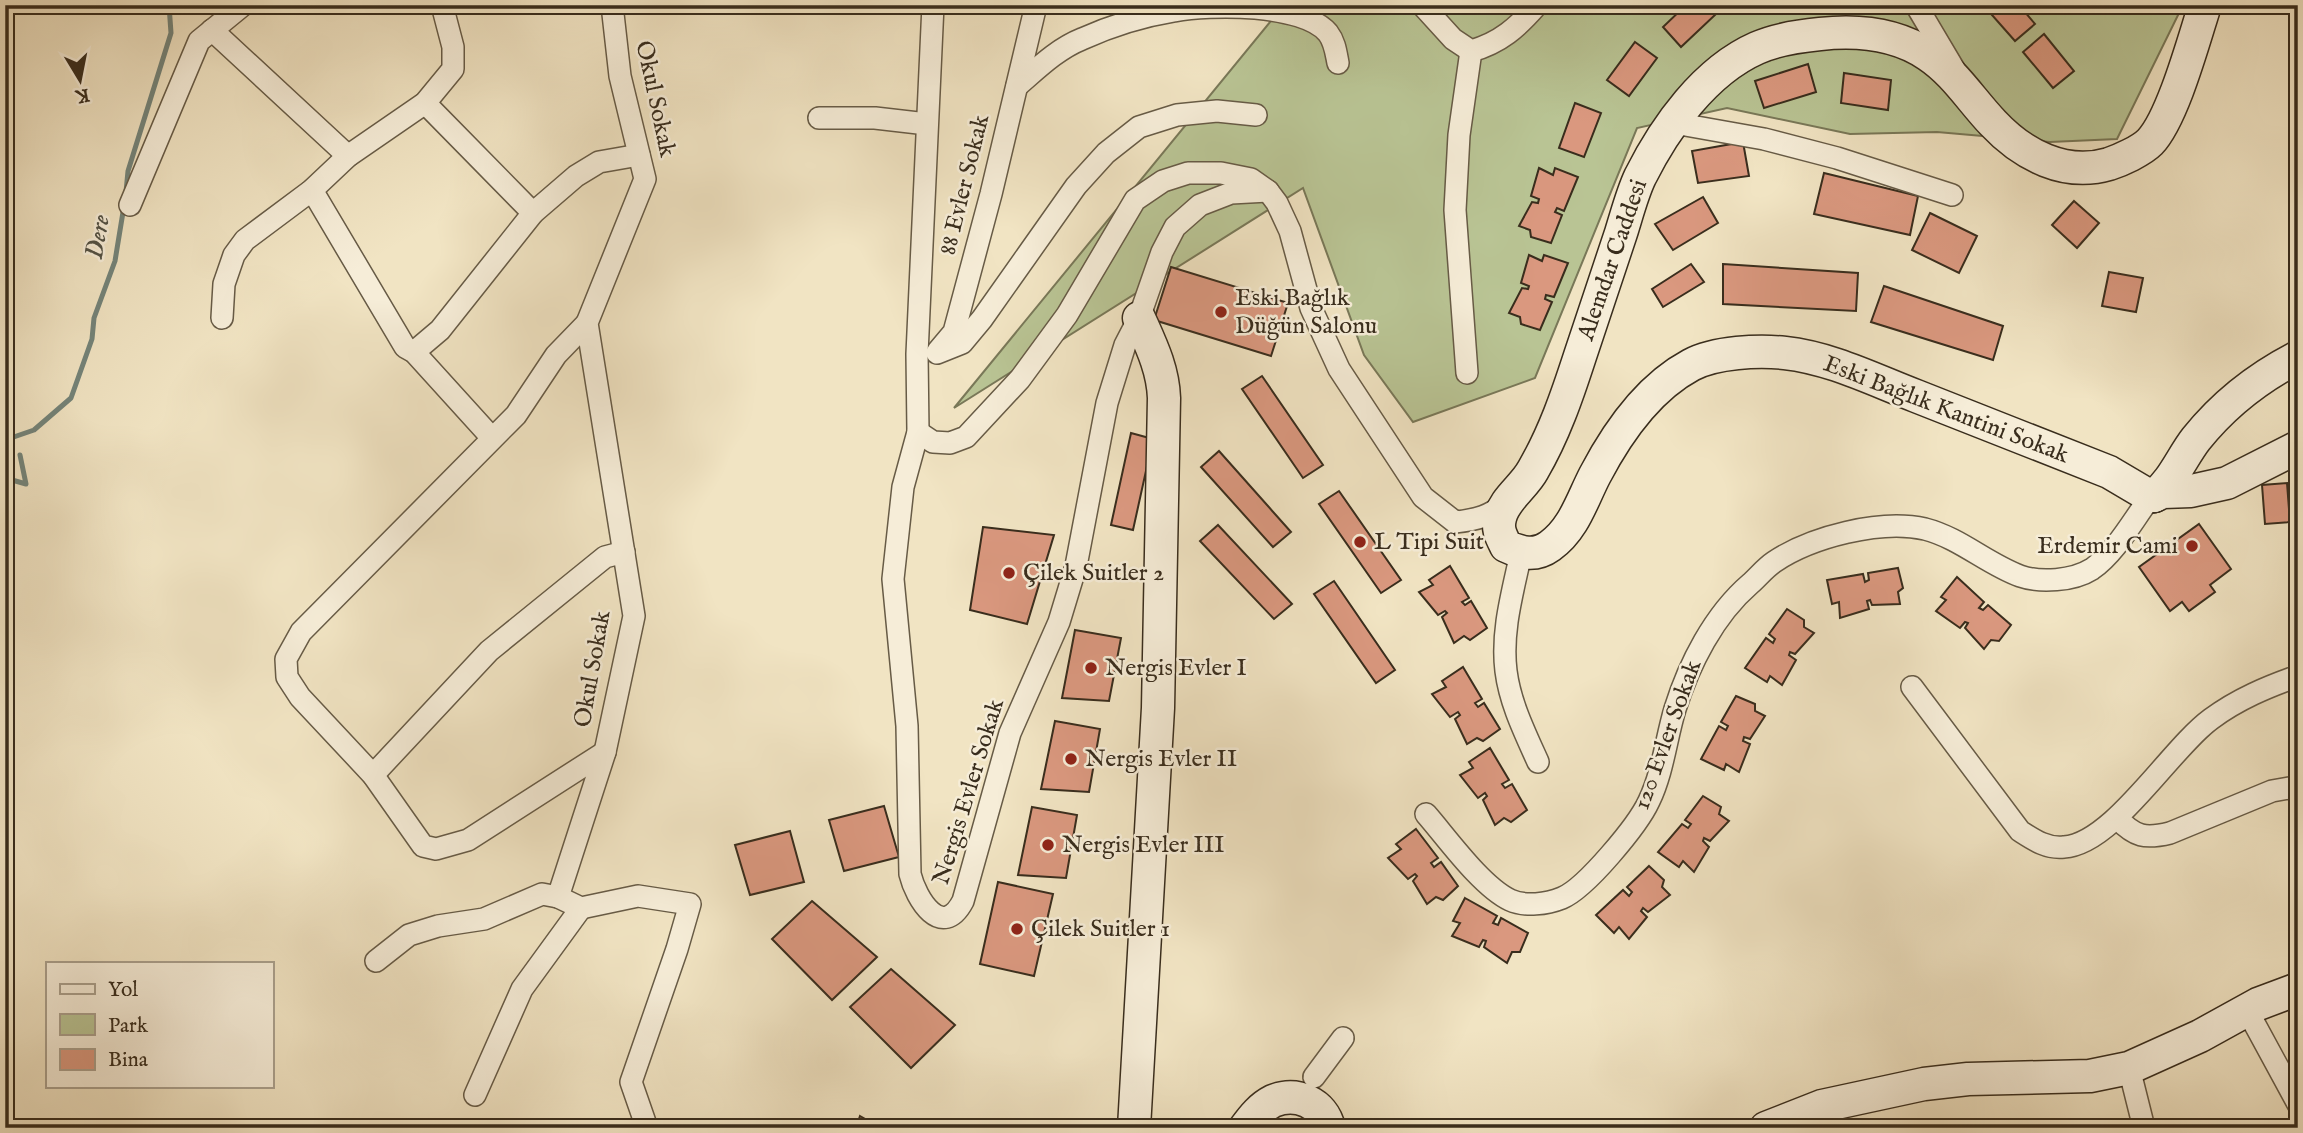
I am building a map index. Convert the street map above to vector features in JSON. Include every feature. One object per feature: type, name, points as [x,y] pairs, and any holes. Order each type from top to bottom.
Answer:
[{"type":"street","points":[[130,205],[199,41],[243,5]]},
{"type":"street","points":[[222,318],[224,284],[233,255],[245,240],[312,190],[348,156],[425,103],[453,69],[453,47],[442,5]]},
{"type":"street","name":"Okul Sokak","points":[[558,897],[604,752],[634,616],[587,323],[645,179],[620,76],[612,5]]},
{"type":"street","points":[[933,5],[927,124],[927,353],[918,432],[933,442],[950,443],[966,437],[1028,368],[1067,314],[1135,200],[1163,181],[1188,173],[1221,173],[1251,179],[1268,191],[1277,203],[1290,231],[1311,308],[1339,369],[1423,497],[1455,522],[1513,549],[1506,626],[1506,670],[1516,710],[1538,762]]},
{"type":"street","name":"88 Evler Sokak","points":[[927,353],[954,332],[991,194],[1036,5]]},
{"type":"street","points":[[1422,5],[1452,38],[1471,51],[1490,46],[1517,28],[1537,5]]},
{"type":"street","points":[[1916,5],[1966,89]]},
{"type":"street","name":"Alemdar Caddesi","points":[[1513,549],[1499,531],[1500,517],[1508,501],[1530,478],[1560,416],[1639,178],[1693,98],[1726,67],[1757,48],[1796,36],[1866,33],[1902,41],[1929,56],[1966,89],[1992,122],[2013,142],[2034,156],[2059,166],[2085,169],[2110,164],[2150,142],[2166,117],[2205,5]]},
{"type":"street","points":[[1017,86],[1047,60],[1080,40],[1126,23],[1175,10],[1282,10],[1308,18],[1327,32],[1334,42],[1338,63]]},
{"type":"street","points":[[212,30],[348,156]]},
{"type":"street","points":[[1467,373],[1455,210],[1459,135],[1471,51]]},
{"type":"street","points":[[425,103],[533,213]]},
{"type":"street","points":[[927,353],[962,343],[1076,186],[1106,153],[1139,127],[1177,115],[1217,111],[1256,115]]},
{"type":"street","points":[[819,118],[875,118],[927,124]]},
{"type":"street","points":[[1674,123],[1764,139],[1837,158],[1952,195]]},
{"type":"street","points":[[414,352],[440,330],[533,213],[576,176],[599,162],[639,155]]},
{"type":"street","points":[[312,190],[405,347],[414,352],[492,438]]},
{"type":"street","points":[[1134,1128],[1156,738],[1164,380],[1139,318],[1162,252],[1175,227],[1199,205],[1231,193],[1268,191]]},
{"type":"street","name":"Nergis Evler Sokak","points":[[918,432],[902,487],[893,579],[907,726],[910,874],[915,892],[925,907],[937,916],[950,917],[958,911],[963,901],[1010,733],[1059,622],[1076,566],[1107,403],[1125,345],[1139,318]]},
{"type":"street","points":[[587,323],[556,355],[516,415],[301,632],[286,659],[287,677],[300,697],[373,775],[423,846],[436,849],[468,840],[604,752]]},
{"type":"street","name":"Eski Bağlık Kantini Sokak","points":[[1513,549],[1534,553],[1549,547],[1569,528],[1596,473],[1626,423],[1657,389],[1693,364],[1733,354],[1786,353],[1836,365],[2109,472],[2154,496]]},
{"type":"street","points":[[2154,496],[2163,488],[2196,439],[2236,396],[2298,357]]},
{"type":"street","points":[[2154,496],[2163,492],[2191,491],[2227,483],[2298,447]]},
{"type":"street","name":"120 Evler Sokak","points":[[1426,814],[1487,884],[1511,901],[1535,905],[1563,898],[1597,868],[1649,802],[1663,760],[1675,708],[1703,643],[1734,598],[1774,562],[1826,537],[1877,526],[1924,529],[1960,543],[2021,576],[2069,578],[2091,569],[2110,551],[2148,499],[2154,496]]},
{"type":"street","points":[[1455,522],[1474,521],[1490,515],[1508,501]]},
{"type":"street","points":[[373,775],[489,651],[605,557],[624,552]]},
{"type":"street","points":[[1912,687],[2020,831],[2042,845],[2064,848],[2087,842],[2117,818],[2175,753],[2211,719],[2256,691],[2298,676]]},
{"type":"street","points":[[2117,818],[2136,834],[2153,837],[2171,833],[2272,791],[2290,788],[2298,790]]},
{"type":"street","points":[[376,961],[409,935],[438,926],[484,919],[542,894],[558,897],[581,908],[638,896],[690,904],[631,1082],[647,1128]]},
{"type":"street","points":[[475,1095],[522,989],[581,908]]},
{"type":"street","points":[[1766,1128],[1822,1107],[1924,1084],[1968,1079],[2090,1076],[2129,1068],[2200,1036],[2247,1010],[2298,989]]},
{"type":"street","points":[[2247,1010],[2298,1104]]},
{"type":"street","points":[[1314,1077],[1343,1038]]},
{"type":"street","points":[[2129,1068],[2144,1128]]},
{"type":"street","points":[[1245,1128],[1255,1114],[1272,1102],[1287,1097],[1313,1102],[1327,1117],[1329,1128]]},
{"type":"green space","points":[[1284,5],[2183,5],[2117,139],[2050,142],[1937,132],[1850,134],[1727,108],[1637,128],[1535,378],[1413,422],[1364,355],[1303,188],[954,408]]},
{"type":"building","points":[[1686,5],[1707,5],[1716,14],[1681,47],[1663,27]]},
{"type":"building","points":[[2019,5],[2035,24],[2015,41],[1984,6]]},
{"type":"building","points":[[2044,34],[2074,71],[2053,88],[2023,52]]},
{"type":"building","points":[[1635,42],[1657,58],[1629,96],[1607,80]]},
{"type":"building","points":[[1808,64],[1816,92],[1764,108],[1755,81]]},
{"type":"building","points":[[1844,73],[1891,80],[1888,110],[1841,103]]},
{"type":"building","points":[[1575,103],[1601,113],[1584,157],[1559,148]]},
{"type":"building","points":[[1743,142],[1749,176],[1698,183],[1692,151]]},
{"type":"building","points":[[1539,168],[1553,175],[1555,168],[1578,177],[1564,211],[1557,208],[1555,212],[1562,215],[1551,243],[1531,237],[1530,230],[1519,226],[1532,202],[1538,203],[1539,199],[1531,196]]},
{"type":"building","points":[[1824,173],[1918,196],[1910,235],[1814,214]]},
{"type":"building","points":[[1703,197],[1718,223],[1673,250],[1655,224]]},
{"type":"building","points":[[2074,201],[2099,223],[2077,248],[2052,225]]},
{"type":"building","points":[[1930,213],[1977,236],[1959,273],[1912,250]]},
{"type":"building","points":[[1529,255],[1542,261],[1544,255],[1568,263],[1554,297],[1546,295],[1545,299],[1552,302],[1540,330],[1521,324],[1520,317],[1509,313],[1522,288],[1528,289],[1529,286],[1521,283]]},
{"type":"building","points":[[1691,264],[1704,282],[1663,307],[1652,289]]},
{"type":"building","points":[[1723,264],[1858,273],[1856,311],[1723,304]]},
{"type":"building","name":"Eski Bağlık Düğün Salonu","points":[[1171,267],[1288,303],[1271,356],[1154,320]]},
{"type":"building","points":[[2109,272],[2143,278],[2136,312],[2102,306]]},
{"type":"building","points":[[1884,286],[2003,326],[1993,360],[1871,322]]},
{"type":"building","points":[[1262,376],[1323,465],[1303,478],[1242,389]]},
{"type":"building","points":[[1131,433],[1153,439],[1133,530],[1111,525]]},
{"type":"building","points":[[1219,451],[1291,532],[1273,547],[1201,467]]},
{"type":"building","points":[[2287,483],[2290,522],[2265,524],[2262,485]]},
{"type":"building","name":"L Tipi Suit","points":[[1339,491],[1401,580],[1381,593],[1319,504]]},
{"type":"building","name":"Erdemir Cami","points":[[2199,524],[2231,569],[2210,585],[2215,592],[2189,611],[2182,602],[2170,611],[2139,567]]},
{"type":"building","points":[[1218,525],[1292,604],[1274,619],[1200,541]]},
{"type":"building","name":"Çilek Suitler 2","points":[[983,527],[1054,535],[1027,624],[970,610]]},
{"type":"building","points":[[1450,566],[1469,598],[1462,602],[1465,605],[1471,601],[1487,628],[1470,640],[1464,636],[1454,643],[1442,617],[1447,613],[1445,611],[1438,615],[1419,592],[1433,585],[1429,580]]},
{"type":"building","points":[[1898,568],[1903,588],[1898,592],[1900,604],[1872,605],[1870,600],[1867,601],[1869,609],[1840,618],[1839,602],[1832,604],[1827,580],[1863,574],[1865,582],[1869,580],[1868,573]]},
{"type":"building","points":[[1957,577],[1984,602],[1979,608],[1983,610],[1988,605],[2011,625],[1999,641],[1991,640],[1984,649],[1965,628],[1968,623],[1965,622],[1960,628],[1936,611],[1946,600],[1941,597]]},
{"type":"building","name":"L Tipi Suit","points":[[1334,581],[1395,670],[1376,683],[1314,594]]},
{"type":"building","points":[[1787,609],[1804,620],[1804,627],[1814,633],[1795,654],[1790,652],[1789,655],[1796,660],[1782,685],[1770,676],[1767,682],[1745,668],[1766,638],[1773,643],[1775,639],[1769,634]]},
{"type":"building","name":"Nergis Evler I","points":[[1075,630],[1121,638],[1109,701],[1062,698]]},
{"type":"building","points":[[1463,667],[1482,699],[1475,703],[1478,707],[1484,703],[1500,729],[1483,741],[1477,738],[1467,744],[1455,719],[1460,715],[1458,712],[1450,717],[1432,694],[1446,687],[1442,681]]},
{"type":"building","points":[[1736,696],[1755,704],[1755,711],[1765,716],[1750,739],[1744,737],[1743,741],[1750,744],[1739,772],[1726,764],[1724,770],[1701,759],[1719,726],[1726,730],[1728,726],[1721,722]]},
{"type":"building","name":"Nergis Evler II","points":[[1055,721],[1100,729],[1089,792],[1041,789]]},
{"type":"building","points":[[1490,748],[1509,780],[1502,784],[1505,788],[1512,784],[1527,810],[1511,822],[1504,818],[1495,825],[1483,800],[1487,796],[1485,793],[1478,798],[1460,775],[1473,768],[1469,762]]},
{"type":"building","points":[[1703,796],[1721,807],[1719,814],[1729,821],[1710,841],[1704,838],[1703,841],[1709,847],[1694,872],[1683,861],[1679,867],[1658,852],[1682,824],[1688,828],[1691,824],[1685,820]]},
{"type":"building","points":[[884,806],[899,857],[844,871],[829,820]]},
{"type":"building","name":"Nergis Evler III","points":[[1032,807],[1077,815],[1066,878],[1018,875]]},
{"type":"building","points":[[1416,829],[1438,858],[1431,863],[1434,867],[1441,862],[1458,886],[1443,900],[1436,897],[1427,904],[1413,881],[1417,876],[1415,874],[1408,879],[1388,858],[1401,849],[1396,844]]},
{"type":"building","points":[[790,831],[804,882],[750,895],[735,845]]},
{"type":"building","points":[[1649,866],[1664,880],[1662,887],[1670,895],[1648,912],[1643,908],[1641,911],[1647,917],[1629,939],[1619,927],[1614,933],[1596,915],[1623,890],[1629,896],[1632,892],[1627,887]]},
{"type":"building","name":"Çilek Suitler 1","points":[[998,882],[1053,894],[1034,976],[980,964]]},
{"type":"building","points":[[1465,898],[1497,916],[1493,923],[1498,925],[1501,918],[1528,933],[1520,952],[1512,952],[1507,963],[1484,947],[1486,941],[1483,940],[1479,947],[1452,936],[1460,923],[1453,921]]},
{"type":"building","points":[[812,901],[877,957],[832,1000],[772,939]]},
{"type":"building","points":[[891,969],[955,1025],[911,1068],[850,1007]]},
{"type":"building","points":[[860,1116],[881,1128],[856,1128]]},
{"type":"waterway","name":"Dere","points":[[126,192],[128,171],[171,33],[169,5]]},
{"type":"waterway","name":"Dere","points":[[5,440],[34,430],[71,398],[92,339],[94,318],[115,261],[124,206]]},
{"type":"waterway","name":"Dere","points":[[5,478],[26,484],[20,455]]},
{"type":"place","name":"Eski Bağlık Düğün Salonu","points":[[1221,312]]},
{"type":"place","name":"L Tipi Suit","points":[[1360,542]]},
{"type":"place","name":"Erdemir Cami","points":[[2192,546]]},
{"type":"place","name":"Çilek Suitler 2","points":[[1009,573]]},
{"type":"place","name":"Nergis Evler I","points":[[1091,668]]},
{"type":"place","name":"Nergis Evler II","points":[[1071,759]]},
{"type":"place","name":"Nergis Evler III","points":[[1048,845]]},
{"type":"place","name":"Çilek Suitler 1","points":[[1017,929]]}]
